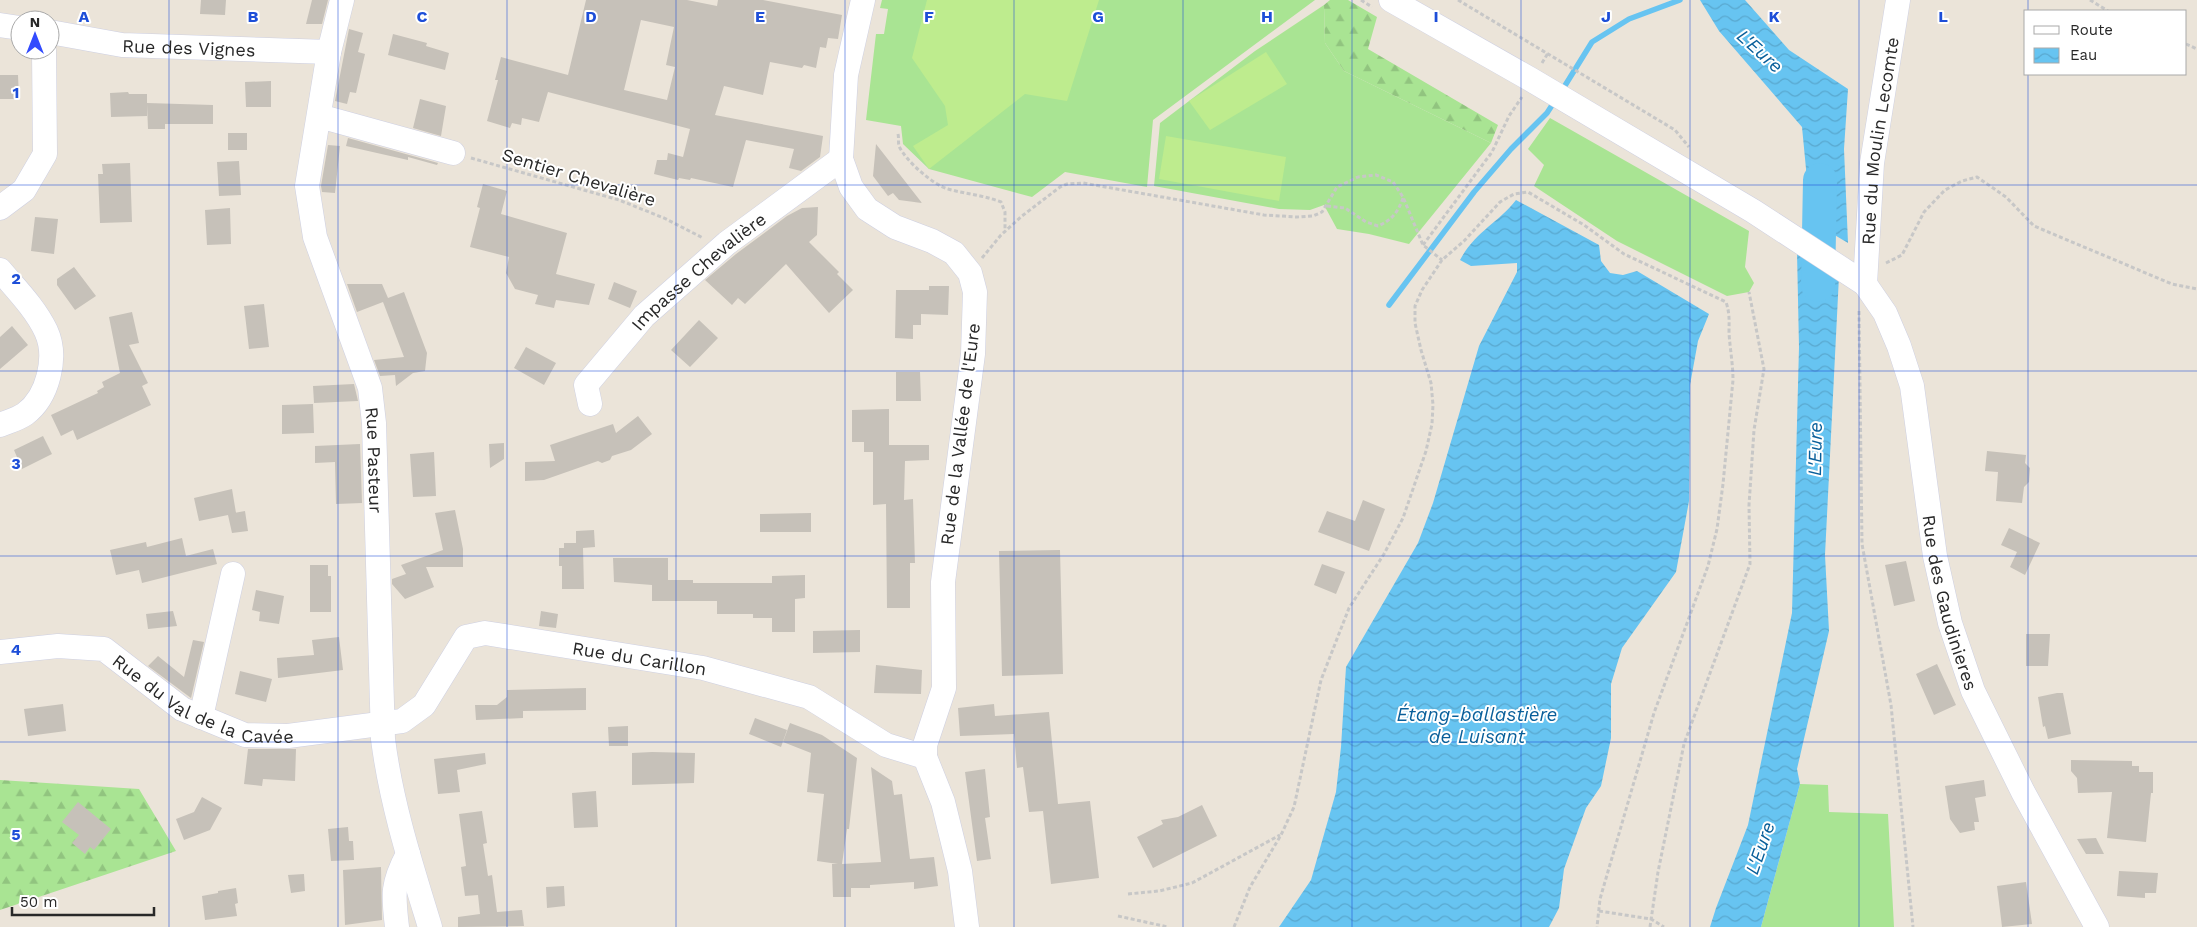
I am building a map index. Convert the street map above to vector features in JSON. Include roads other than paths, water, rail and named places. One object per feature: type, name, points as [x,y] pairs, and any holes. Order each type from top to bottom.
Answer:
[{"type":"street","name":"Rue Pasteur","points":[[342,0],[329,52],[307,186],[315,237],[370,388],[374,423],[381,724],[388,774],[408,854],[430,927]]},
{"type":"street","name":"Rue de la Vallée de l'Eure","points":[[863,0],[846,75],[841,160],[851,187],[867,209],[895,227],[932,241],[954,253],[970,272],[975,292],[973,354],[943,582],[944,688],[925,745],[925,757]]},
{"type":"street","name":"Rue des Gaudinieres","points":[[1391,0],[1530,79],[1545,90],[1753,211],[1865,284],[1885,313],[1899,346],[1912,386],[1935,556],[1950,623],[1973,691],[2023,792],[2097,927]]},
{"type":"street","name":"Rue du Moulin Lecomte","points":[[1865,284],[1872,163],[1898,0]]},
{"type":"street","name":"Rue des Vignes","points":[[60,34],[122,46],[329,52]]},
{"type":"street","points":[[0,208],[24,190],[46,154],[44,60]]},
{"type":"street","points":[[319,116],[453,153]]},
{"type":"street","name":"Impasse Chevalière","points":[[590,404],[586,385],[644,316],[721,248],[841,160]]},
{"type":"street","points":[[0,270],[34,311],[46,332],[52,359],[45,389],[25,414],[0,425]]},
{"type":"street","points":[[201,717],[233,574]]},
{"type":"street","name":"Rue du Carillon","points":[[381,724],[402,721],[424,705],[466,637],[485,632],[703,668],[809,697],[886,745],[925,757]]},
{"type":"street","name":"Rue du Val de la Cavée","points":[[0,652],[58,646],[104,649],[182,709],[245,734],[288,736],[381,724]]},
{"type":"street","points":[[925,757],[946,811],[960,871],[967,927]]},
{"type":"street","points":[[397,927],[393,895],[397,874],[408,854]]},
{"type":"water","points":[[1700,0],[1745,0],[1789,50],[1848,89],[1844,149],[1848,243],[1811,221],[1802,127],[1719,31]]},
{"type":"water","name":"Étang-ballastière de Luisant","points":[[1516,200],[1599,245],[1601,261],[1610,273],[1623,275],[1637,271],[1709,314],[1698,341],[1690,385],[1689,501],[1676,572],[1622,648],[1611,684],[1611,738],[1601,786],[1586,808],[1564,869],[1559,908],[1549,927],[1279,927],[1311,880],[1336,792],[1346,667],[1418,543],[1433,503],[1479,346],[1517,272],[1517,263],[1471,266],[1460,260],[1473,242]]},
{"type":"water","points":[[1797,252],[1839,276],[1825,555],[1829,631],[1797,769],[1800,784],[1761,927],[1710,927],[1748,825],[1792,613],[1799,347]]},
{"type":"waterway","points":[[1561,92],[1592,42],[1629,19],[1680,0]]},
{"type":"waterway","points":[[1389,305],[1474,192],[1511,149],[1547,113],[1556,99]]},
{"type":"waterway","name":"L'Eure","points":[[1818,285],[1820,180]]}]
